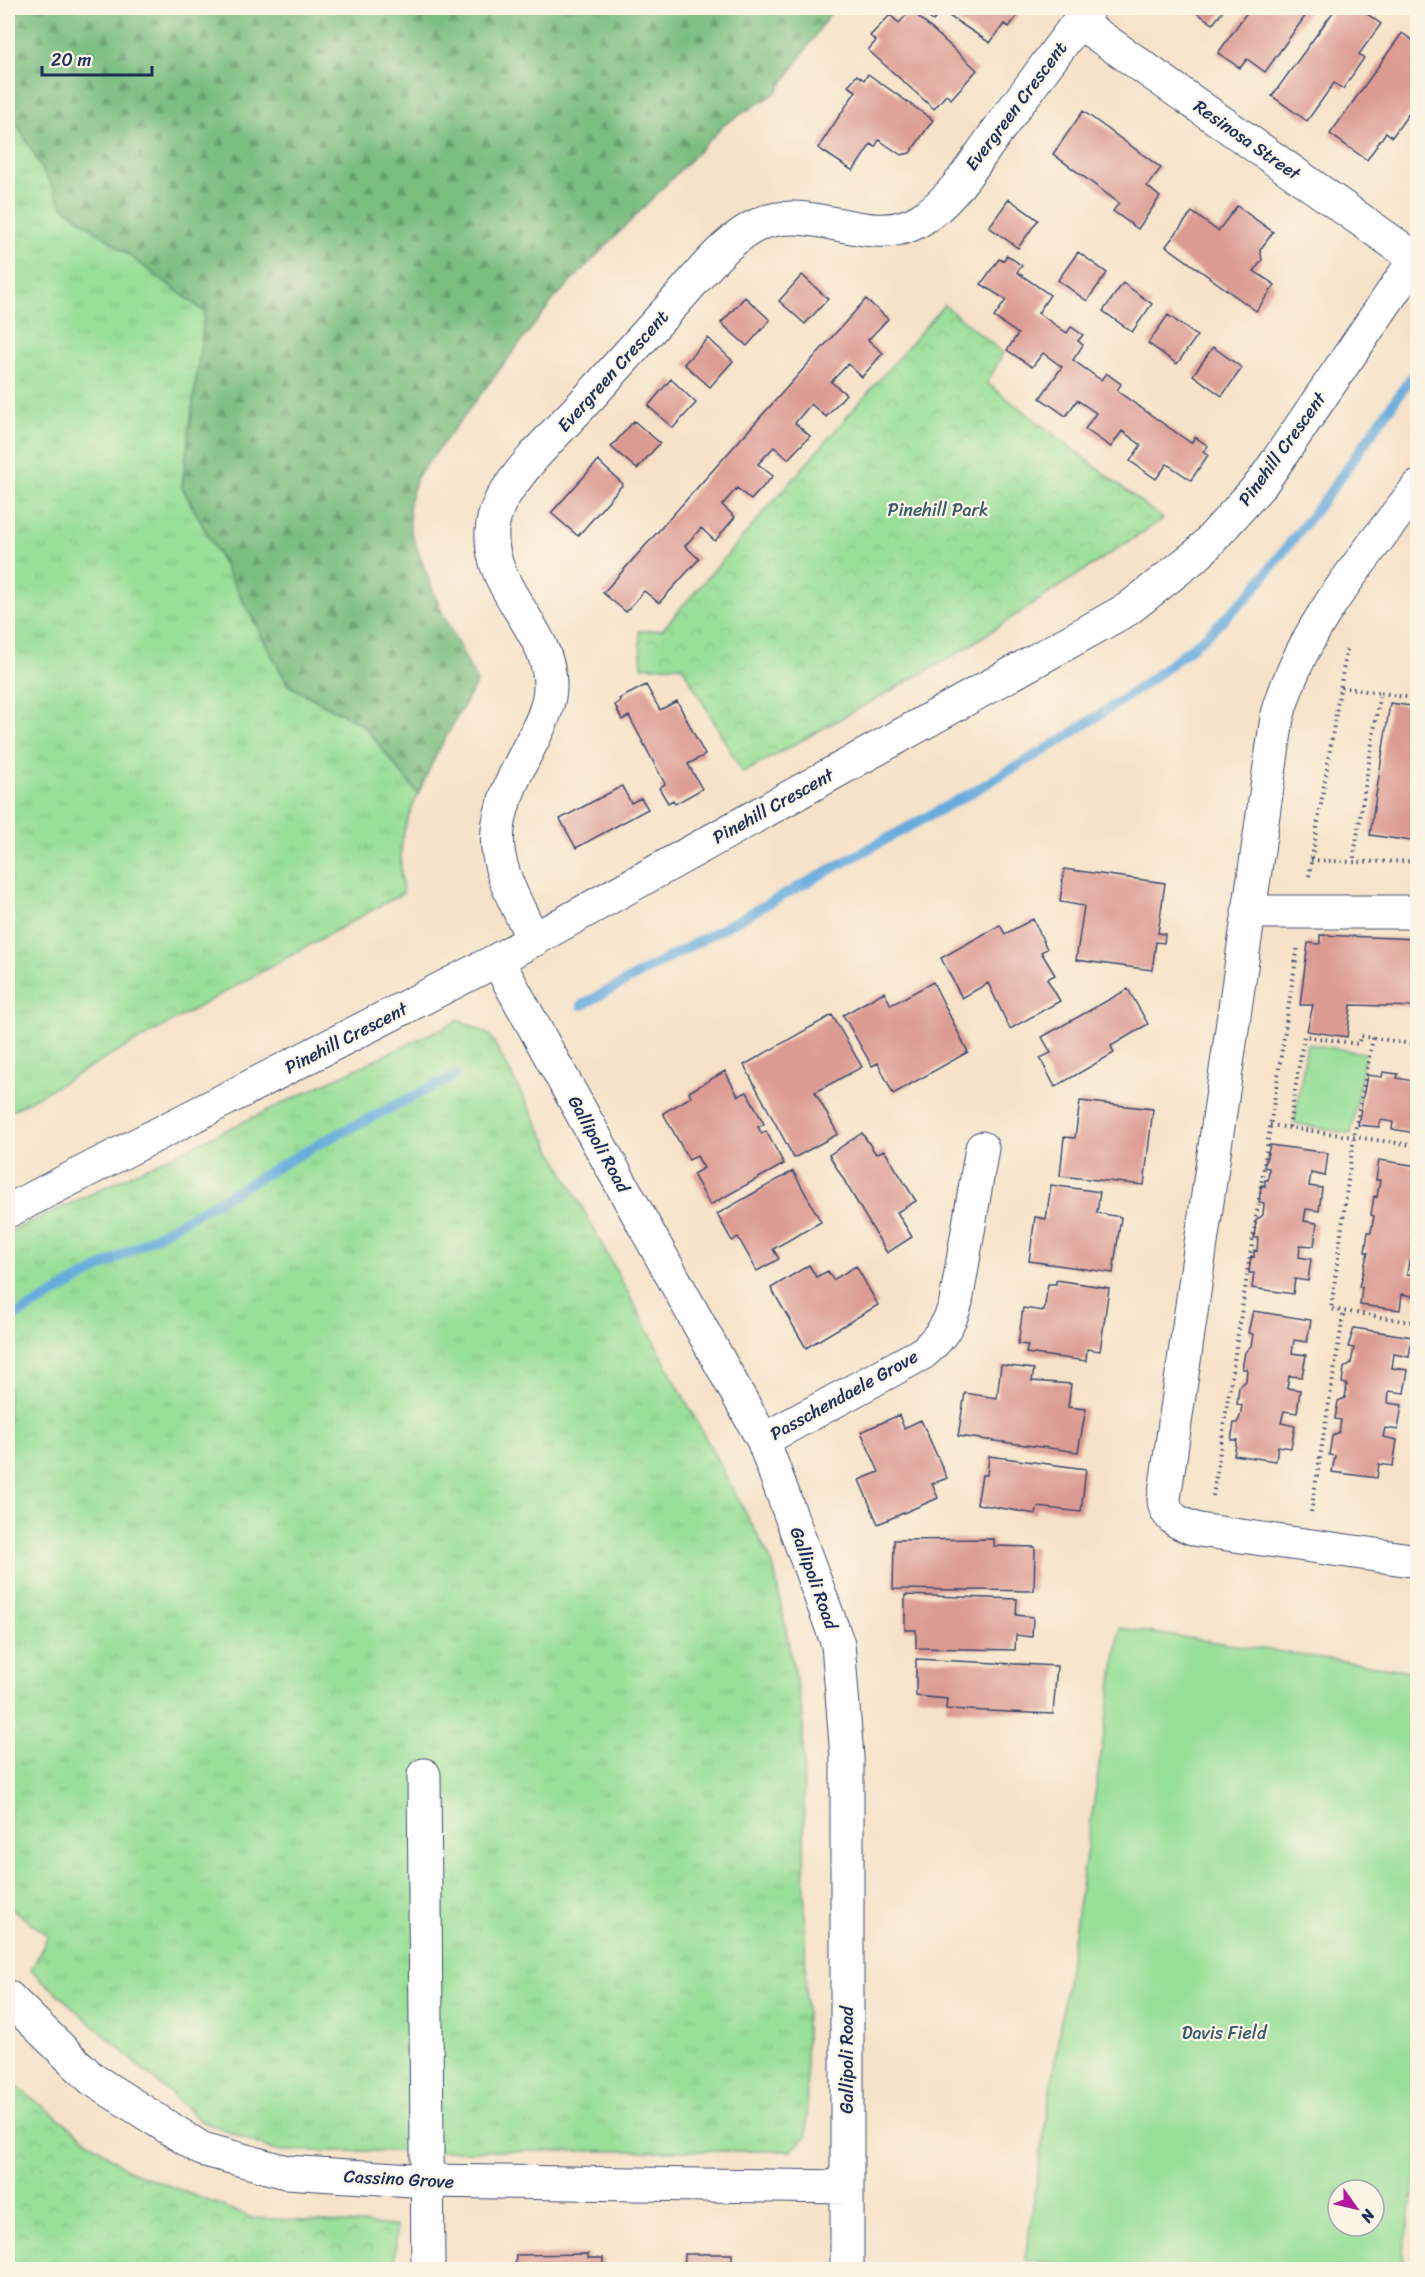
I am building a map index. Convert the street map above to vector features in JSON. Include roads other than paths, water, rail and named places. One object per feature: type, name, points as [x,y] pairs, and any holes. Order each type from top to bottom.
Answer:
[{"type":"street","name":"Resinosa Street","points":[[1084,15],[1416,256]]},
{"type":"street","name":"Evergreen Crescent","points":[[534,940],[501,869],[496,835],[503,799],[544,714],[550,696],[550,671],[494,557],[492,529],[495,512],[502,500],[543,449],[703,271],[749,229],[770,220],[806,219],[865,229],[896,230],[908,226],[932,211],[963,178],[1084,15]]},
{"type":"street","name":"Pinehill Crescent","points":[[8,1211],[497,960],[1128,609],[1199,553],[1262,483],[1416,256]]},
{"type":"street","points":[[1418,487],[1333,600],[1294,667],[1277,718],[1165,1507],[1175,1521],[1199,1530],[1418,1561]]},
{"type":"street","points":[[1248,912],[1418,912]]},
{"type":"street","name":"Gallipoli Road","points":[[497,960],[763,1440],[838,1644],[848,1757],[847,2270]]},
{"type":"street","name":"Passchendaele Grove","points":[[763,1440],[923,1353],[938,1340],[950,1322],[956,1302],[982,1148]]},
{"type":"street","points":[[424,1776],[428,2270]]},
{"type":"street","name":"Cassino Grove","points":[[8,1997],[92,2079],[202,2149],[286,2172],[428,2181],[847,2187]]},
{"type":"waterway","points":[[582,1005],[967,795],[1060,741],[1141,687],[1204,638],[1251,593],[1330,492],[1418,368]]},
{"type":"waterway","points":[[8,1320],[322,1142],[456,1075]]},
{"type":"park label","name":"Pinehill Park","points":[[938,510]]},
{"type":"park label","name":"Davis Field","points":[[1224,2033]]}]
